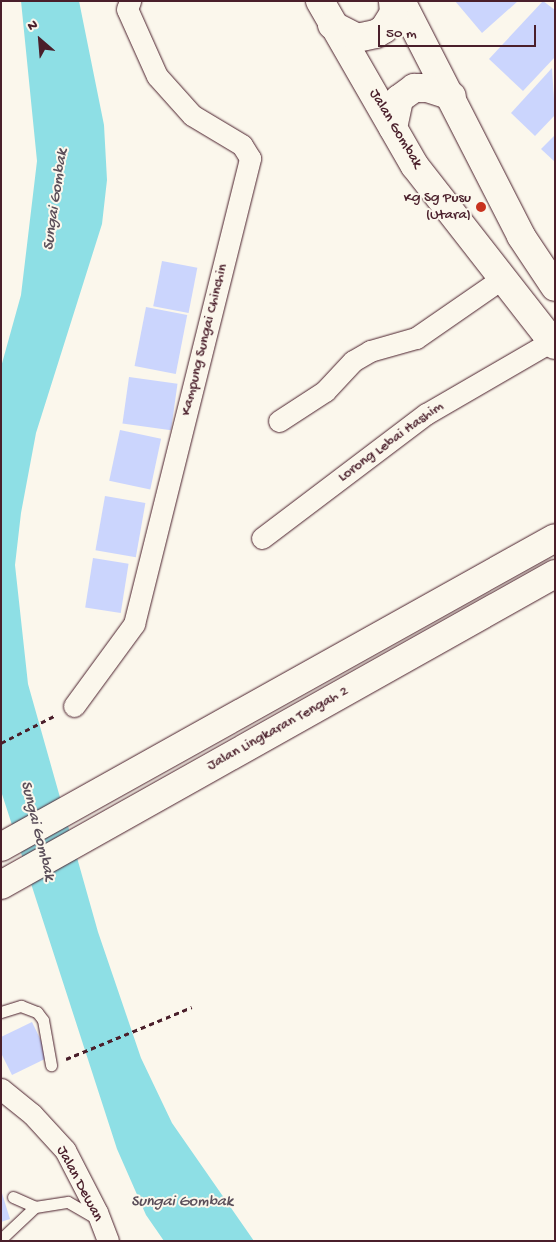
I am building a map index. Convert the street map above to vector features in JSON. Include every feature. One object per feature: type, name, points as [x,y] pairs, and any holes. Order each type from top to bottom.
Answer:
[{"type":"main road","name":"Jalan Gombak","points":[[320,1],[332,25],[415,166],[504,277],[553,343]]},
{"type":"main road","points":[[332,25],[348,36],[376,34],[384,29],[394,13],[393,1]]},
{"type":"main road","points":[[401,1],[452,96],[520,236],[555,287]]},
{"type":"main road","points":[[393,128],[399,99],[414,88],[427,88],[452,96]]},
{"type":"main road","name":"Jalan Lingkaran Tengah 2","points":[[1,847],[555,538]]},
{"type":"main road","name":"Jalan Lingkaran Tengah 2","points":[[1,885],[555,574]]},
{"type":"street","name":"Kampung Sungai Chinchin","points":[[74,706],[134,624],[250,158],[242,145],[192,115],[157,76],[127,9],[130,1]]},
{"type":"street","points":[[279,421],[325,391],[353,361],[370,351],[416,338],[504,277]]},
{"type":"street","name":"Lorong Lebai Hashim","points":[[262,538],[426,414],[553,343]]},
{"type":"street","name":"Jalan Dewan","points":[[1,1089],[32,1114],[65,1150],[108,1241]]},
{"type":"lane","points":[[1,1012],[21,1006],[37,1012],[43,1020],[51,1065]]},
{"type":"lane","points":[[13,1197],[35,1207],[68,1202],[98,1219]]},
{"type":"lane","points":[[1,1239],[35,1207]]},
{"type":"path","points":[[1,743],[74,706]]},
{"type":"path","points":[[51,1065],[192,1007]]},
{"type":"water","name":"Sungai Gombak","points":[[21,1],[79,1],[104,125],[107,180],[102,224],[36,433],[21,513],[15,565],[28,684],[98,932],[141,1058],[172,1123],[254,1241],[164,1241],[146,1215],[117,1149],[1,791],[1,367],[21,295],[37,161]]},
{"type":"building","points":[[455,1],[518,1],[482,33]]},
{"type":"building","points":[[543,1],[555,10],[555,57],[523,91],[489,59]]},
{"type":"building","points":[[552,68],[555,115],[535,136],[511,113]]},
{"type":"building","points":[[555,135],[555,162],[541,149]]},
{"type":"building","points":[[162,261],[197,268],[189,313],[153,306]]},
{"type":"building","points":[[146,307],[187,315],[176,374],[135,366]]},
{"type":"building","points":[[129,377],[178,384],[171,430],[122,424]]},
{"type":"building","points":[[120,430],[161,439],[150,490],[109,481]]},
{"type":"building","points":[[105,496],[145,503],[136,557],[95,550]]},
{"type":"building","points":[[93,558],[129,564],[121,613],[85,607]]},
{"type":"building","points":[[32,1022],[49,1057],[12,1075],[1,1053],[1,1037]]},
{"type":"building","points":[[1,1190],[10,1219],[1,1222]]},
{"type":"place","name":"Kg Sg Pusu (Utara)","points":[[481,207]]}]
